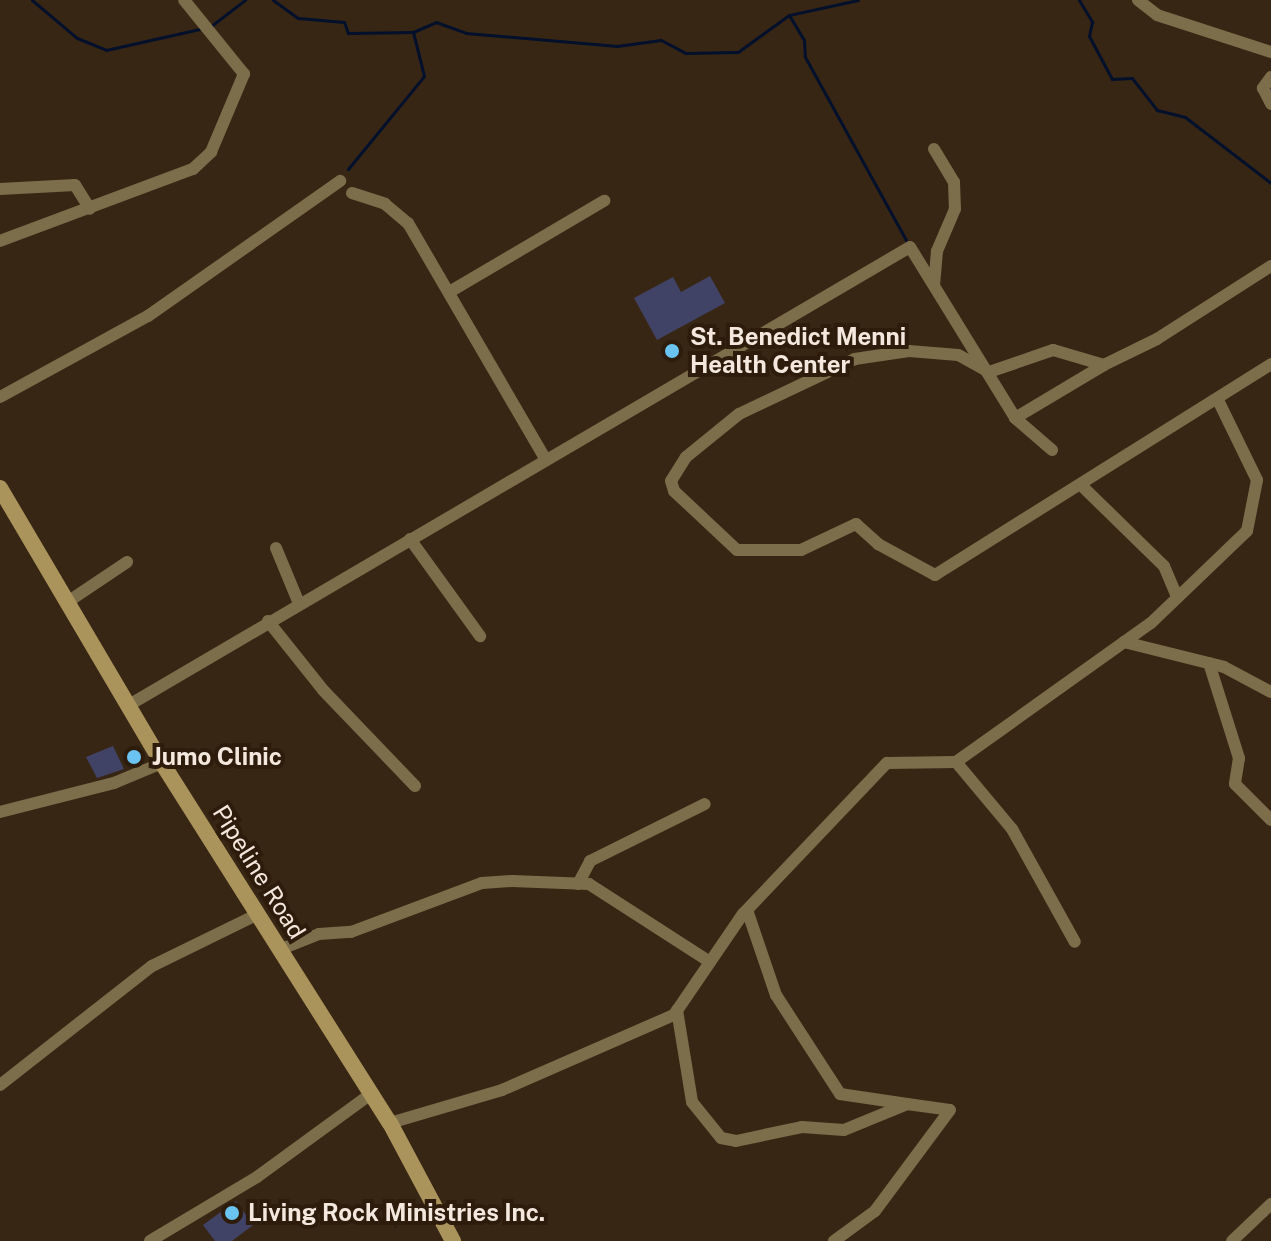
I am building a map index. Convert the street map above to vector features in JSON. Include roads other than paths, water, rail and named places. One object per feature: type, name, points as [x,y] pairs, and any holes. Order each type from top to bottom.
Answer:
[{"type":"street","points":[[0,241],[193,169],[211,152],[244,74],[184,0]]},
{"type":"street","points":[[1138,0],[1157,15],[1271,52]]},
{"type":"street","points":[[1271,77],[1263,88],[1271,104]]},
{"type":"street","points":[[934,149],[954,182],[955,209],[937,251],[934,285]]},
{"type":"street","points":[[0,397],[148,316],[340,181]]},
{"type":"street","points":[[0,189],[75,185],[90,209]]},
{"type":"street","points":[[352,193],[397,211],[451,291],[545,458]]},
{"type":"street","points":[[451,291],[604,201]]},
{"type":"street","points":[[129,705],[298,601],[410,539],[910,247],[1015,418],[1052,450]]},
{"type":"street","points":[[1015,418],[1271,266]]},
{"type":"street","points":[[1104,365],[1053,350],[989,372],[958,355],[909,351],[855,359],[739,414],[686,457],[675,471],[674,491],[737,550],[801,550],[856,524],[935,575],[1219,402],[1271,364]]},
{"type":"street","points":[[390,1123],[502,1090],[677,1010],[747,910],[887,763],[956,762],[1124,642],[1177,597],[1247,531],[1257,480],[1219,402]]},
{"type":"street","points":[[1083,487],[1164,566],[1177,597]]},
{"type":"street","name":"Pipeline Road","points":[[0,488],[162,763],[390,1123],[453,1241]]},
{"type":"street","points":[[410,539],[480,636]]},
{"type":"street","points":[[276,548],[298,601]]},
{"type":"street","points":[[69,601],[127,562]]},
{"type":"street","points":[[268,621],[323,690],[415,786]]},
{"type":"street","points":[[1124,642],[1209,663],[1271,692]]},
{"type":"street","points":[[1209,663],[1239,758],[1235,784],[1271,820]]},
{"type":"street","points":[[956,762],[1012,829],[1075,942]]},
{"type":"street","points":[[0,812],[103,786],[162,763]]},
{"type":"street","points":[[578,884],[590,861],[705,804]]},
{"type":"street","points":[[279,950],[319,934],[351,932],[482,883],[589,884],[710,962]]},
{"type":"street","points":[[747,910],[776,995],[840,1094],[950,1110],[875,1211],[834,1241]]},
{"type":"street","points":[[0,1085],[152,966],[258,914]]},
{"type":"street","points":[[677,1010],[677,1031],[692,1102],[721,1138],[736,1141],[802,1127],[844,1130],[907,1104]]},
{"type":"street","points":[[657,1021],[677,1031]]},
{"type":"street","points":[[150,1241],[257,1177],[371,1094]]},
{"type":"street","points":[[1232,1241],[1271,1204]]},
{"type":"waterway","points":[[32,0],[77,38],[106,50],[200,29]]},
{"type":"waterway","points":[[211,26],[245,0]]},
{"type":"waterway","points":[[273,0],[298,18],[344,22],[348,33],[413,32],[436,22],[466,33],[617,46],[661,40],[685,53],[738,52],[789,15]]},
{"type":"waterway","points":[[858,0],[789,15],[804,40],[805,57],[906,240]]},
{"type":"waterway","points":[[1079,0],[1092,22],[1089,36],[1112,79],[1132,78],[1157,110],[1185,117],[1271,183]]},
{"type":"waterway","points":[[348,169],[424,76],[413,32]]},
{"type":"place","name":"St. Benedict Menni Health Center","points":[[672,351]]},
{"type":"place","name":"Jumo Clinic","points":[[134,757]]},
{"type":"place","name":"Living Rock Ministries Inc.","points":[[232,1213]]}]
